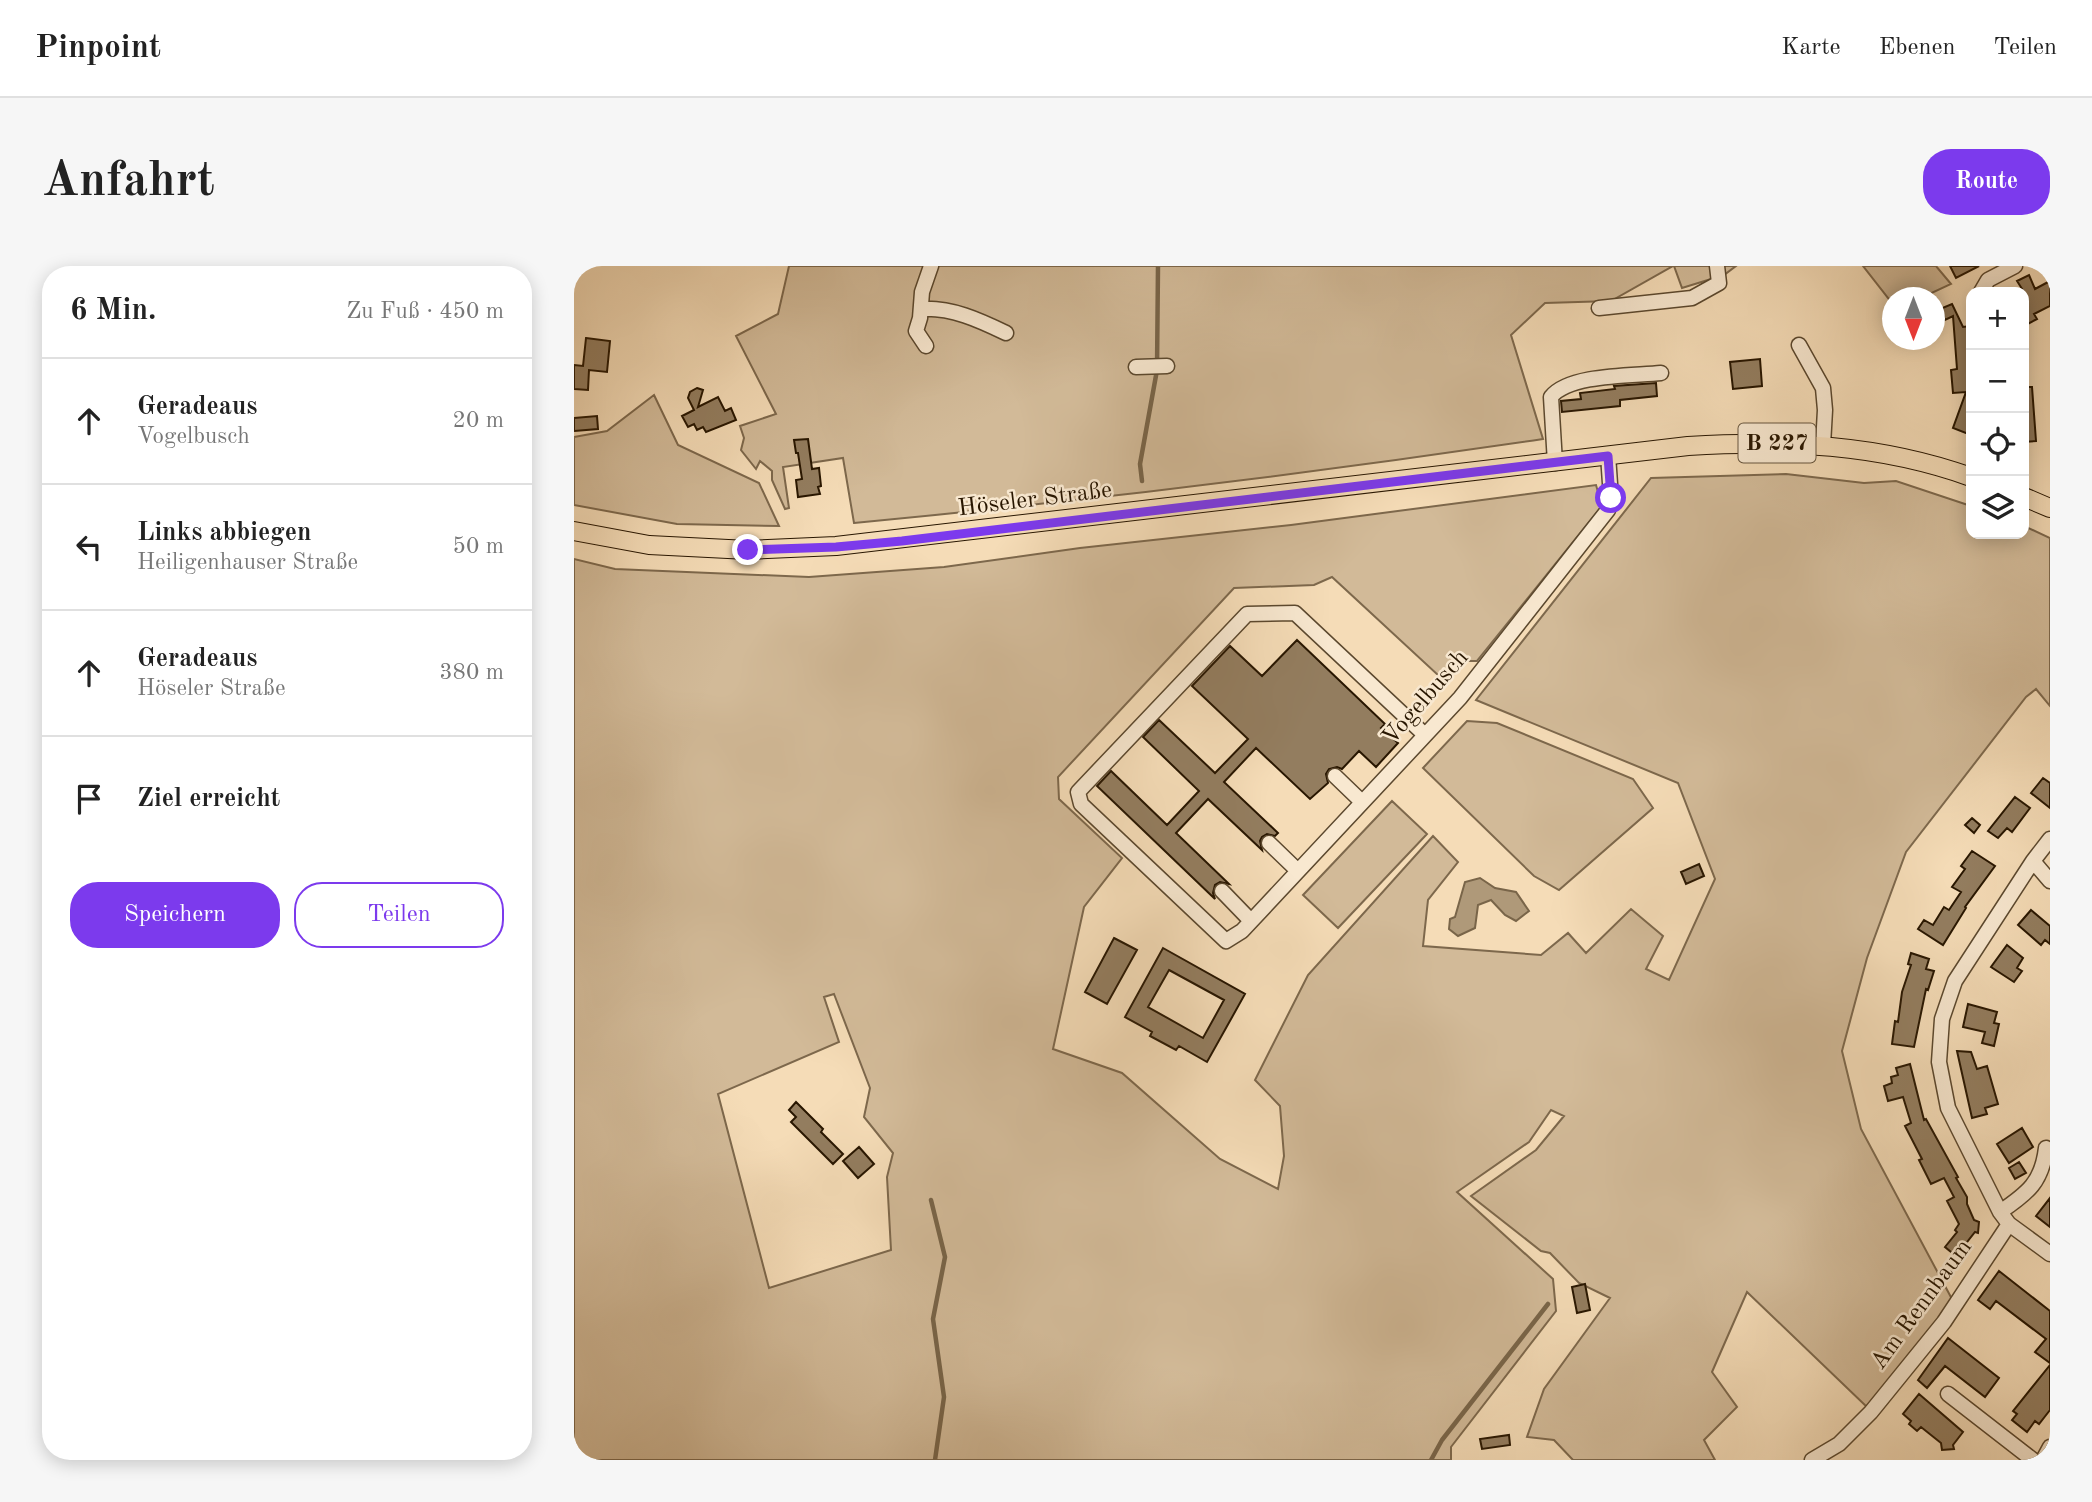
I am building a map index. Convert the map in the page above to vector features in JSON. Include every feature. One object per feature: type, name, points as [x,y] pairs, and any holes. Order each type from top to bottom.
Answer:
[{"type":"main road","name":"B 227","points":[[1555,463],[1751,442],[1823,445],[1890,455],[1967,476]]},
{"type":"main road","name":"Höseler Straße","points":[[574,531],[649,545],[748,550],[836,547],[1555,463]]},
{"type":"main road","points":[[2029,499],[2050,508]]},
{"type":"street","points":[[926,345],[916,331],[922,292],[931,266]]},
{"type":"street","points":[[1599,308],[1692,298],[1719,283],[1717,266]]},
{"type":"street","points":[[1984,287],[1988,280],[2015,266]]},
{"type":"street","points":[[920,309],[939,310],[973,318],[1006,332]]},
{"type":"street","points":[[1799,345],[1823,388],[1823,445]]},
{"type":"street","points":[[1136,367],[1167,366]]},
{"type":"street","points":[[1555,463],[1551,397],[1557,389],[1578,381],[1661,373]]},
{"type":"street","name":"Vogelbusch","points":[[1425,735],[1295,613],[1247,614],[1078,792],[1081,804],[1226,941],[1242,931],[1460,698],[1608,510],[1611,498],[1608,456]]},
{"type":"street","points":[[1335,776],[1362,803]]},
{"type":"street","points":[[2050,839],[1955,981],[1942,1019],[1939,1062],[1948,1108],[2004,1218],[2050,1254]]},
{"type":"street","points":[[1269,843],[1298,871]]},
{"type":"street","points":[[2033,861],[2050,881]]},
{"type":"street","points":[[1222,891],[1251,921]]},
{"type":"street","name":"Am Rennbaum","points":[[1812,1460],[1839,1444],[1871,1412],[1944,1322],[2004,1218],[2041,1174],[2046,1148]]},
{"type":"street","points":[[1948,1394],[2033,1460]]},
{"type":"street","points":[[2043,1460],[2050,1447]]},
{"type":"shaded area","points":[[789,266],[1673,266],[1611,301],[1545,303],[1511,335],[1543,439],[1199,486],[854,523],[843,458],[783,467],[789,508],[785,509],[772,480],[772,471],[760,461],[756,469],[741,450],[744,438],[740,426],[776,414],[736,336],[778,314]]},
{"type":"shaded area","points":[[1674,266],[1736,266],[1724,275],[1682,288]]},
{"type":"shaded area","points":[[1863,266],[1936,266],[1951,284],[1945,287],[1882,287],[1882,290]]},
{"type":"shaded area","points":[[654,395],[678,445],[759,483],[779,526],[677,524],[574,505],[574,437],[607,431]]},
{"type":"shaded area","points":[[1786,474],[1864,483],[1896,481],[1966,504],[1966,539],[2029,539],[2029,528],[2050,538],[2050,706],[2036,689],[2026,697],[1906,852],[1867,958],[1842,1051],[1861,1129],[1953,1301],[1868,1408],[1747,1292],[1712,1372],[1737,1407],[1704,1440],[1715,1460],[1573,1460],[1554,1440],[1527,1437],[1544,1389],[1610,1298],[1579,1283],[1550,1253],[1541,1251],[1471,1196],[1536,1150],[1564,1116],[1551,1110],[1529,1142],[1457,1192],[1553,1279],[1556,1311],[1451,1447],[1451,1460],[574,1460],[574,559],[615,569],[809,577],[944,567],[1596,485],[1602,506],[1477,661],[1458,661],[1439,676],[1332,577],[1314,585],[1234,588],[1058,777],[1059,799],[1122,858],[1084,907],[1053,1049],[1122,1073],[1220,1159],[1278,1189],[1284,1156],[1280,1106],[1255,1080],[1308,975],[1433,836],[1458,862],[1428,900],[1423,946],[1541,955],[1568,933],[1586,953],[1631,909],[1663,936],[1646,969],[1669,980],[1715,879],[1678,783],[1476,700],[1651,478]],"holes":[[[834,994],[870,1088],[864,1117],[893,1153],[887,1177],[891,1250],[769,1288],[718,1094],[839,1042],[824,997]]]},
{"type":"shaded area","points":[[1467,721],[1497,723],[1633,779],[1653,808],[1559,890],[1534,876],[1423,768]]},
{"type":"shaded area","points":[[1392,801],[1427,834],[1338,928],[1303,895]]},
{"type":"shaded area","points":[[1480,878],[1495,888],[1516,892],[1529,911],[1516,921],[1505,915],[1491,900],[1478,905],[1475,928],[1458,936],[1449,929],[1450,919],[1455,917],[1465,882]]},
{"type":"building","points":[[1950,266],[1979,266],[1956,278]]},
{"type":"building","points":[[2029,275],[2035,289],[2050,281],[2050,306],[2034,314],[2037,319],[2029,323],[2029,287],[2021,287],[2017,281]]},
{"type":"building","points":[[1952,304],[1963,327],[1966,327],[1966,392],[1953,393],[1951,370],[1957,369],[1953,316],[1945,320],[1945,307]]},
{"type":"building","points":[[586,338],[610,341],[607,372],[589,370],[588,390],[574,389],[574,365],[583,366]]},
{"type":"building","points":[[1760,359],[1762,386],[1733,389],[1730,362]]},
{"type":"building","points":[[1656,383],[1657,396],[1620,400],[1620,406],[1562,412],[1561,401],[1581,399],[1580,393],[1615,389],[1614,386]]},
{"type":"building","points":[[2029,387],[2032,387],[2036,441],[2029,442]]},
{"type":"building","points":[[697,388],[703,390],[698,407],[718,397],[725,411],[731,408],[736,420],[706,432],[703,427],[697,430],[694,424],[688,427],[682,416],[694,410],[688,398],[690,392]]},
{"type":"building","points":[[1966,392],[1966,433],[1953,428]]},
{"type":"building","points":[[597,416],[598,429],[574,431],[574,418]]},
{"type":"building","points":[[808,439],[812,469],[819,468],[820,494],[798,497],[796,480],[802,479],[794,440]]},
{"type":"building","points":[[1297,640],[1385,724],[1381,728],[1398,743],[1376,767],[1359,751],[1342,769],[1329,769],[1326,774],[1328,783],[1310,799],[1256,748],[1224,782],[1278,833],[1275,836],[1267,834],[1262,837],[1262,850],[1208,799],[1176,833],[1229,884],[1220,882],[1215,885],[1215,899],[1097,786],[1111,771],[1167,825],[1199,791],[1143,737],[1159,720],[1215,773],[1248,739],[1192,686],[1230,646],[1262,676]]},
{"type":"building","points":[[2043,778],[2050,783],[2050,808],[2031,793]]},
{"type":"building","points":[[2015,797],[2030,808],[2012,832],[2007,828],[1998,838],[1988,831]]},
{"type":"building","points":[[1972,818],[1980,825],[1974,833],[1965,825]]},
{"type":"building","points":[[1972,851],[1995,866],[1965,907],[1943,945],[1918,929],[1924,920],[1933,925],[1944,907],[1949,910],[1961,892],[1952,887],[1965,869],[1961,866]]},
{"type":"building","points":[[1699,864],[1704,876],[1686,884],[1681,872]]},
{"type":"building","points":[[2031,910],[2050,926],[2050,944],[2045,940],[2041,945],[2018,925]]},
{"type":"building","points":[[1114,938],[1137,950],[1107,1004],[1085,992]]},
{"type":"building","points":[[2007,945],[2023,958],[2017,968],[2022,971],[2014,982],[1991,967]]},
{"type":"building","points":[[1163,948],[1245,994],[1207,1062],[1179,1046],[1176,1050],[1150,1036],[1152,1032],[1125,1017]],"holes":[[[1169,970],[1224,1000],[1203,1038],[1148,1007]]]},
{"type":"building","points":[[1911,953],[1929,959],[1926,969],[1934,971],[1928,990],[1926,989],[1914,1047],[1892,1044],[1895,1021],[1898,1022],[1902,992],[1911,965],[1908,964]]},
{"type":"building","points":[[1968,1004],[1997,1012],[1994,1023],[1999,1024],[1994,1046],[1982,1043],[1985,1032],[1963,1027]]},
{"type":"building","points":[[1957,1051],[1971,1052],[1977,1069],[1987,1066],[1998,1104],[1985,1108],[1987,1114],[1972,1118]]},
{"type":"building","points":[[1910,1064],[1924,1120],[1926,1119],[1958,1177],[1956,1178],[1967,1197],[1974,1220],[1979,1222],[1978,1233],[1975,1232],[1956,1256],[1945,1247],[1957,1232],[1955,1230],[1959,1224],[1947,1201],[1954,1197],[1944,1178],[1931,1184],[1905,1126],[1911,1123],[1903,1097],[1888,1101],[1884,1086],[1892,1083],[1891,1077],[1898,1075],[1896,1068]]},
{"type":"building","points":[[796,1102],[843,1154],[833,1164],[791,1122],[796,1117],[789,1110]]},
{"type":"building","points":[[2022,1128],[2033,1147],[2009,1163],[1997,1144]]},
{"type":"building","points":[[859,1147],[874,1164],[858,1178],[843,1161]]},
{"type":"building","points":[[2019,1162],[2026,1173],[2015,1179],[2009,1168]]},
{"type":"building","points":[[2050,1198],[2050,1227],[2036,1216]]},
{"type":"building","points":[[1999,1271],[2050,1311],[2050,1363],[2035,1352],[2046,1339],[1996,1301],[1990,1309],[1978,1300]]},
{"type":"building","points":[[1585,1284],[1590,1310],[1577,1313],[1572,1287]]},
{"type":"building","points":[[1948,1338],[1999,1378],[1985,1397],[1945,1366],[1927,1388],[1918,1380]]},
{"type":"building","points":[[2050,1365],[2050,1410],[2039,1424],[2035,1421],[2027,1432],[2012,1420],[2017,1414],[2013,1411]]},
{"type":"building","points":[[1919,1394],[1963,1432],[1953,1445],[1954,1449],[1942,1450],[1941,1443],[1921,1427],[1917,1431],[1909,1424],[1911,1421],[1903,1414]]},
{"type":"building","points":[[1509,1435],[1510,1445],[1482,1449],[1480,1439]]},
{"type":"waterway","points":[[1142,481],[1140,464],[1157,370],[1158,266]]},
{"type":"waterway","points":[[931,1200],[945,1257],[933,1319],[944,1397],[935,1460]]},
{"type":"waterway","points":[[1431,1460],[1442,1440],[1548,1304]]},
{"type":"route","points":[[748,550],[836,547],[902,541],[1608,456],[1611,498]]}]
